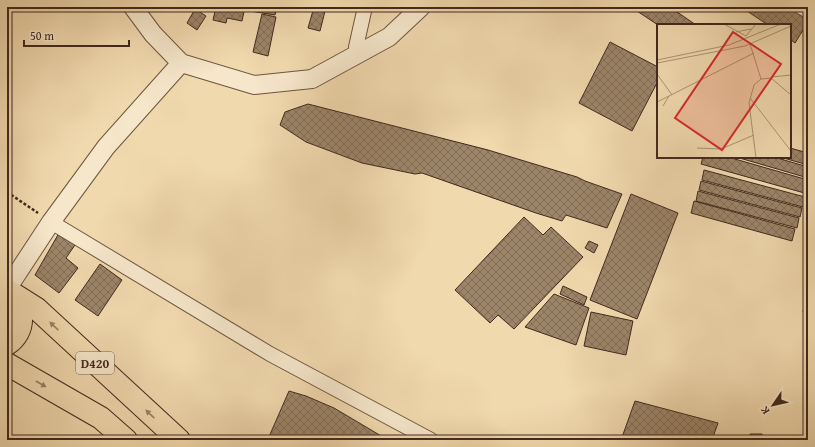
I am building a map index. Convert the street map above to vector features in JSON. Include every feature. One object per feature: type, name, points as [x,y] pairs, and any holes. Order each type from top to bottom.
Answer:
[{"type":"main road","points":[[7,290],[20,306],[22,316],[21,326],[16,336],[7,344]]},
{"type":"main road","name":"D420","points":[[7,290],[37,309],[179,440]]},
{"type":"main road","points":[[7,364],[101,418],[126,440]]},
{"type":"street","points":[[133,7],[153,34],[181,63],[254,85],[312,79],[389,37],[421,7]]},
{"type":"street","points":[[358,54],[356,47],[365,7]]},
{"type":"street","points":[[801,7],[808,11]]},
{"type":"street","points":[[7,290],[51,222],[106,147],[181,63]]},
{"type":"street","points":[[51,222],[270,354],[431,440]]},
{"type":"path","points":[[7,192],[51,222]]},
{"type":"building","points":[[216,7],[245,7],[242,21],[227,18],[226,23],[213,20]]},
{"type":"building","points":[[250,7],[277,7],[275,15],[250,11]]},
{"type":"building","points":[[314,7],[326,7],[320,31],[308,28]]},
{"type":"building","points":[[603,7],[619,7],[618,10]]},
{"type":"building","points":[[631,7],[670,7],[695,24],[657,24]]},
{"type":"building","points":[[741,7],[789,7],[808,19],[808,22],[795,43],[791,40],[791,24],[766,24]]},
{"type":"building","points":[[195,9],[206,16],[197,30],[187,23]]},
{"type":"building","points":[[262,14],[276,17],[268,56],[253,52]]},
{"type":"building","points":[[610,42],[657,66],[657,83],[632,131],[579,103]]},
{"type":"building","points":[[308,104],[488,150],[577,177],[622,194],[607,228],[566,215],[562,221],[422,173],[415,174],[362,163],[306,142],[280,125],[285,112]]},
{"type":"building","points":[[791,148],[808,153],[808,165],[784,158],[791,158]]},
{"type":"building","points":[[703,158],[731,158],[808,180],[808,194],[701,164]]},
{"type":"building","points":[[739,158],[777,158],[808,167],[808,178]]},
{"type":"building","points":[[704,170],[805,197],[803,207],[702,180]]},
{"type":"building","points":[[701,181],[802,208],[800,217],[699,190]]},
{"type":"building","points":[[698,191],[799,218],[797,228],[696,201]]},
{"type":"building","points":[[631,194],[678,213],[637,319],[590,300]]},
{"type":"building","points":[[694,201],[795,229],[792,241],[691,213]]},
{"type":"building","points":[[524,217],[543,235],[551,227],[583,257],[514,329],[498,315],[490,323],[455,290]]},
{"type":"building","points":[[59,233],[77,242],[66,258],[78,268],[59,293],[35,275]]},
{"type":"building","points":[[589,241],[598,245],[594,253],[585,248]]},
{"type":"building","points":[[100,264],[122,280],[98,316],[75,300]]},
{"type":"building","points":[[563,286],[587,297],[584,305],[560,294]]},
{"type":"building","points":[[554,294],[589,308],[576,345],[525,327]]},
{"type":"building","points":[[805,303],[808,304],[808,314],[803,312]]},
{"type":"building","points":[[591,312],[633,321],[626,355],[584,346]]},
{"type":"building","points":[[289,391],[306,396],[334,408],[388,440],[268,439]]},
{"type":"building","points":[[635,401],[718,423],[712,440],[621,440]]},
{"type":"building","points":[[750,434],[762,434],[763,440],[750,440]]}]
